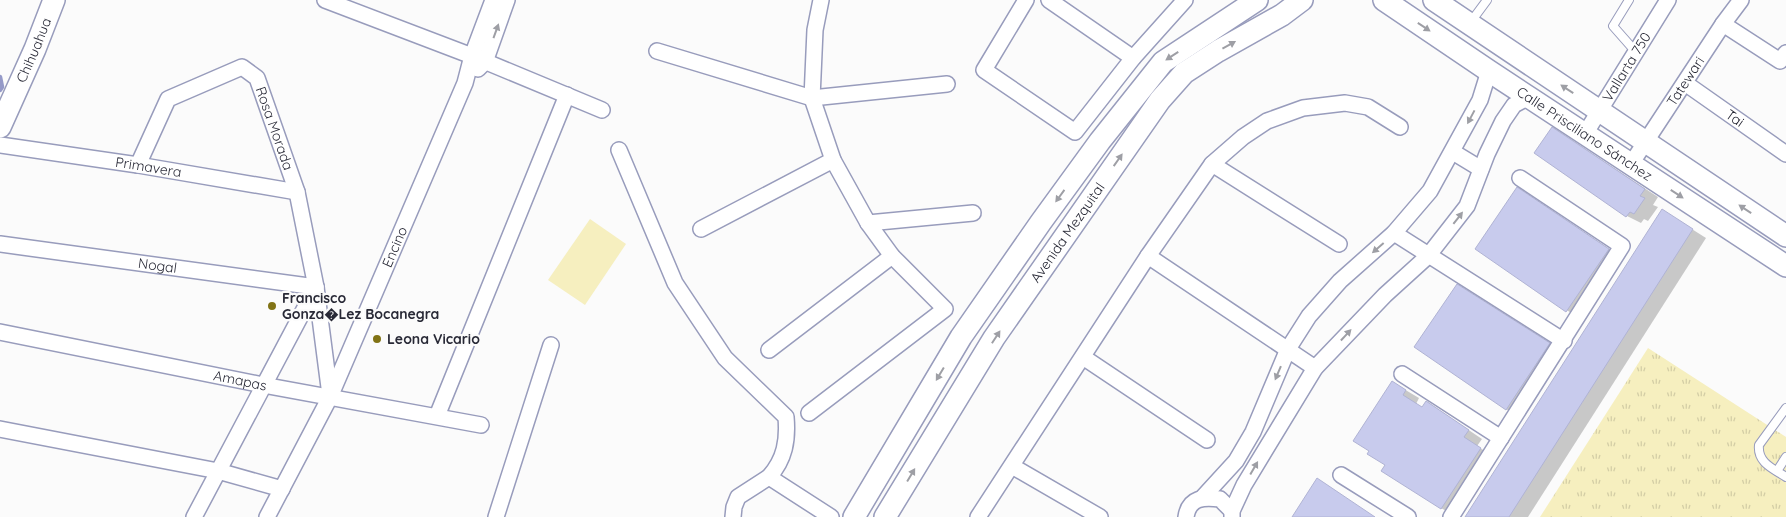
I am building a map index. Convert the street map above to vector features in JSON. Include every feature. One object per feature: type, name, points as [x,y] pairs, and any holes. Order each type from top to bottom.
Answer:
[{"type":"main road","name":"Chihuahua","points":[[0,127],[35,49],[54,0]]},
{"type":"main road","name":"Avenida Mezquital","points":[[854,517],[961,337],[1100,141],[1163,62],[1257,0]]},
{"type":"main road","name":"Avenida Mezquital","points":[[886,517],[994,338],[1160,100],[1184,73],[1218,51],[1282,15],[1302,0]]},
{"type":"main road","name":"Calle Prisciliano Sánchez","points":[[1384,0],[1489,72],[1786,266]]},
{"type":"main road","name":"Calle Prisciliano Sánchez","points":[[1434,0],[1786,236]]},
{"type":"street","points":[[325,0],[478,59],[602,110]]},
{"type":"street","points":[[478,59],[493,0]]},
{"type":"street","points":[[478,59],[507,0]]},
{"type":"street","points":[[809,413],[945,309],[892,256],[868,223],[833,160],[812,98],[815,30],[821,0]]},
{"type":"street","points":[[1026,0],[984,70],[1076,132],[1133,58],[1185,0]]},
{"type":"street","points":[[1049,0],[1133,58]]},
{"type":"street","name":"Vallarta 750","points":[[1585,134],[1668,0]]},
{"type":"street","name":"Tatewari","points":[[1631,164],[1741,0]]},
{"type":"street","points":[[1724,24],[1780,61],[1786,53]]},
{"type":"street","points":[[657,51],[812,98],[947,84]]},
{"type":"street","name":"Encino","points":[[267,517],[330,397],[465,83],[478,59]]},
{"type":"street","name":"Rosa Morada","points":[[138,165],[168,99],[242,67],[257,78],[297,192],[316,287],[330,397]]},
{"type":"street","points":[[1186,517],[1187,511],[1193,502],[1204,497],[1236,460],[1253,432],[1288,349],[1309,316],[1340,281],[1394,233],[1430,191],[1480,100],[1489,72]]},
{"type":"street","name":"Tai","points":[[1685,83],[1786,154]]},
{"type":"street","points":[[437,416],[567,95]]},
{"type":"street","points":[[1204,497],[1220,499],[1232,514],[1261,457],[1315,368],[1385,295],[1428,256],[1467,206],[1481,168],[1503,121],[1514,105],[1529,98]]},
{"type":"street","points":[[978,517],[1148,256],[1212,164],[1243,137],[1267,120],[1303,108],[1345,103],[1368,107],[1400,127]]},
{"type":"street","name":"Primavera","points":[[0,145],[138,165],[297,192]]},
{"type":"street","points":[[619,150],[674,283],[725,358],[786,417],[787,434],[779,466],[769,477],[738,497],[733,517]]},
{"type":"street","points":[[1452,152],[1481,168]]},
{"type":"street","points":[[701,229],[833,160]]},
{"type":"street","points":[[1212,164],[1340,244]]},
{"type":"street","points":[[1451,517],[1564,341],[1622,246],[1520,178]]},
{"type":"street","points":[[868,223],[973,213]]},
{"type":"street","points":[[1394,233],[1564,341]]},
{"type":"street","name":"Nogal","points":[[0,244],[316,287]]},
{"type":"street","points":[[768,350],[892,256]]},
{"type":"street","points":[[1148,256],[1315,368]]},
{"type":"street","points":[[194,517],[262,385],[316,287]]},
{"type":"street","name":"Amapas","points":[[0,332],[262,385],[481,425]]},
{"type":"street","points":[[496,517],[551,345]]},
{"type":"street","points":[[1082,357],[1207,440]]},
{"type":"street","points":[[1402,374],[1500,438]]},
{"type":"street","points":[[0,429],[218,471],[282,489]]},
{"type":"street","points":[[1012,466],[1100,517]]},
{"type":"street","points":[[1341,475],[1408,517]]},
{"type":"street","points":[[769,477],[831,517]]},
{"type":"lane","points":[[1469,24],[1487,0]]},
{"type":"lane","points":[[1629,0],[1613,26],[1635,51]]},
{"type":"lane","points":[[1786,408],[1758,449],[1762,461],[1786,477]]},
{"type":"lane","points":[[1777,471],[1786,457]]},
{"type":"green space","points":[[590,219],[626,244],[585,305],[548,280]]},
{"type":"green space","points":[[1648,348],[1786,437],[1786,517],[1540,517]]},
{"type":"building","points":[[1552,127],[1645,189],[1640,196],[1645,198],[1634,214],[1630,212],[1626,217],[1534,153]]},
{"type":"building","points":[[1517,187],[1609,249],[1566,312],[1475,249]]},
{"type":"building","points":[[1662,209],[1693,229],[1509,517],[1465,517]]},
{"type":"building","points":[[1457,284],[1550,343],[1506,410],[1414,347]]},
{"type":"building","points":[[1392,381],[1406,390],[1403,395],[1422,407],[1426,401],[1469,430],[1464,437],[1481,448],[1441,509],[1381,471],[1385,465],[1367,454],[1369,451],[1353,441]]},
{"type":"building","points":[[1317,478],[1375,517],[1292,517]]},
{"type":"waterway","points":[[0,77],[2,87],[0,90]]},
{"type":"place","name":"Francisco Gonza�Lez Bocanegra","points":[[272,306]]},
{"type":"place","name":"Leona Vicario","points":[[377,339]]}]
